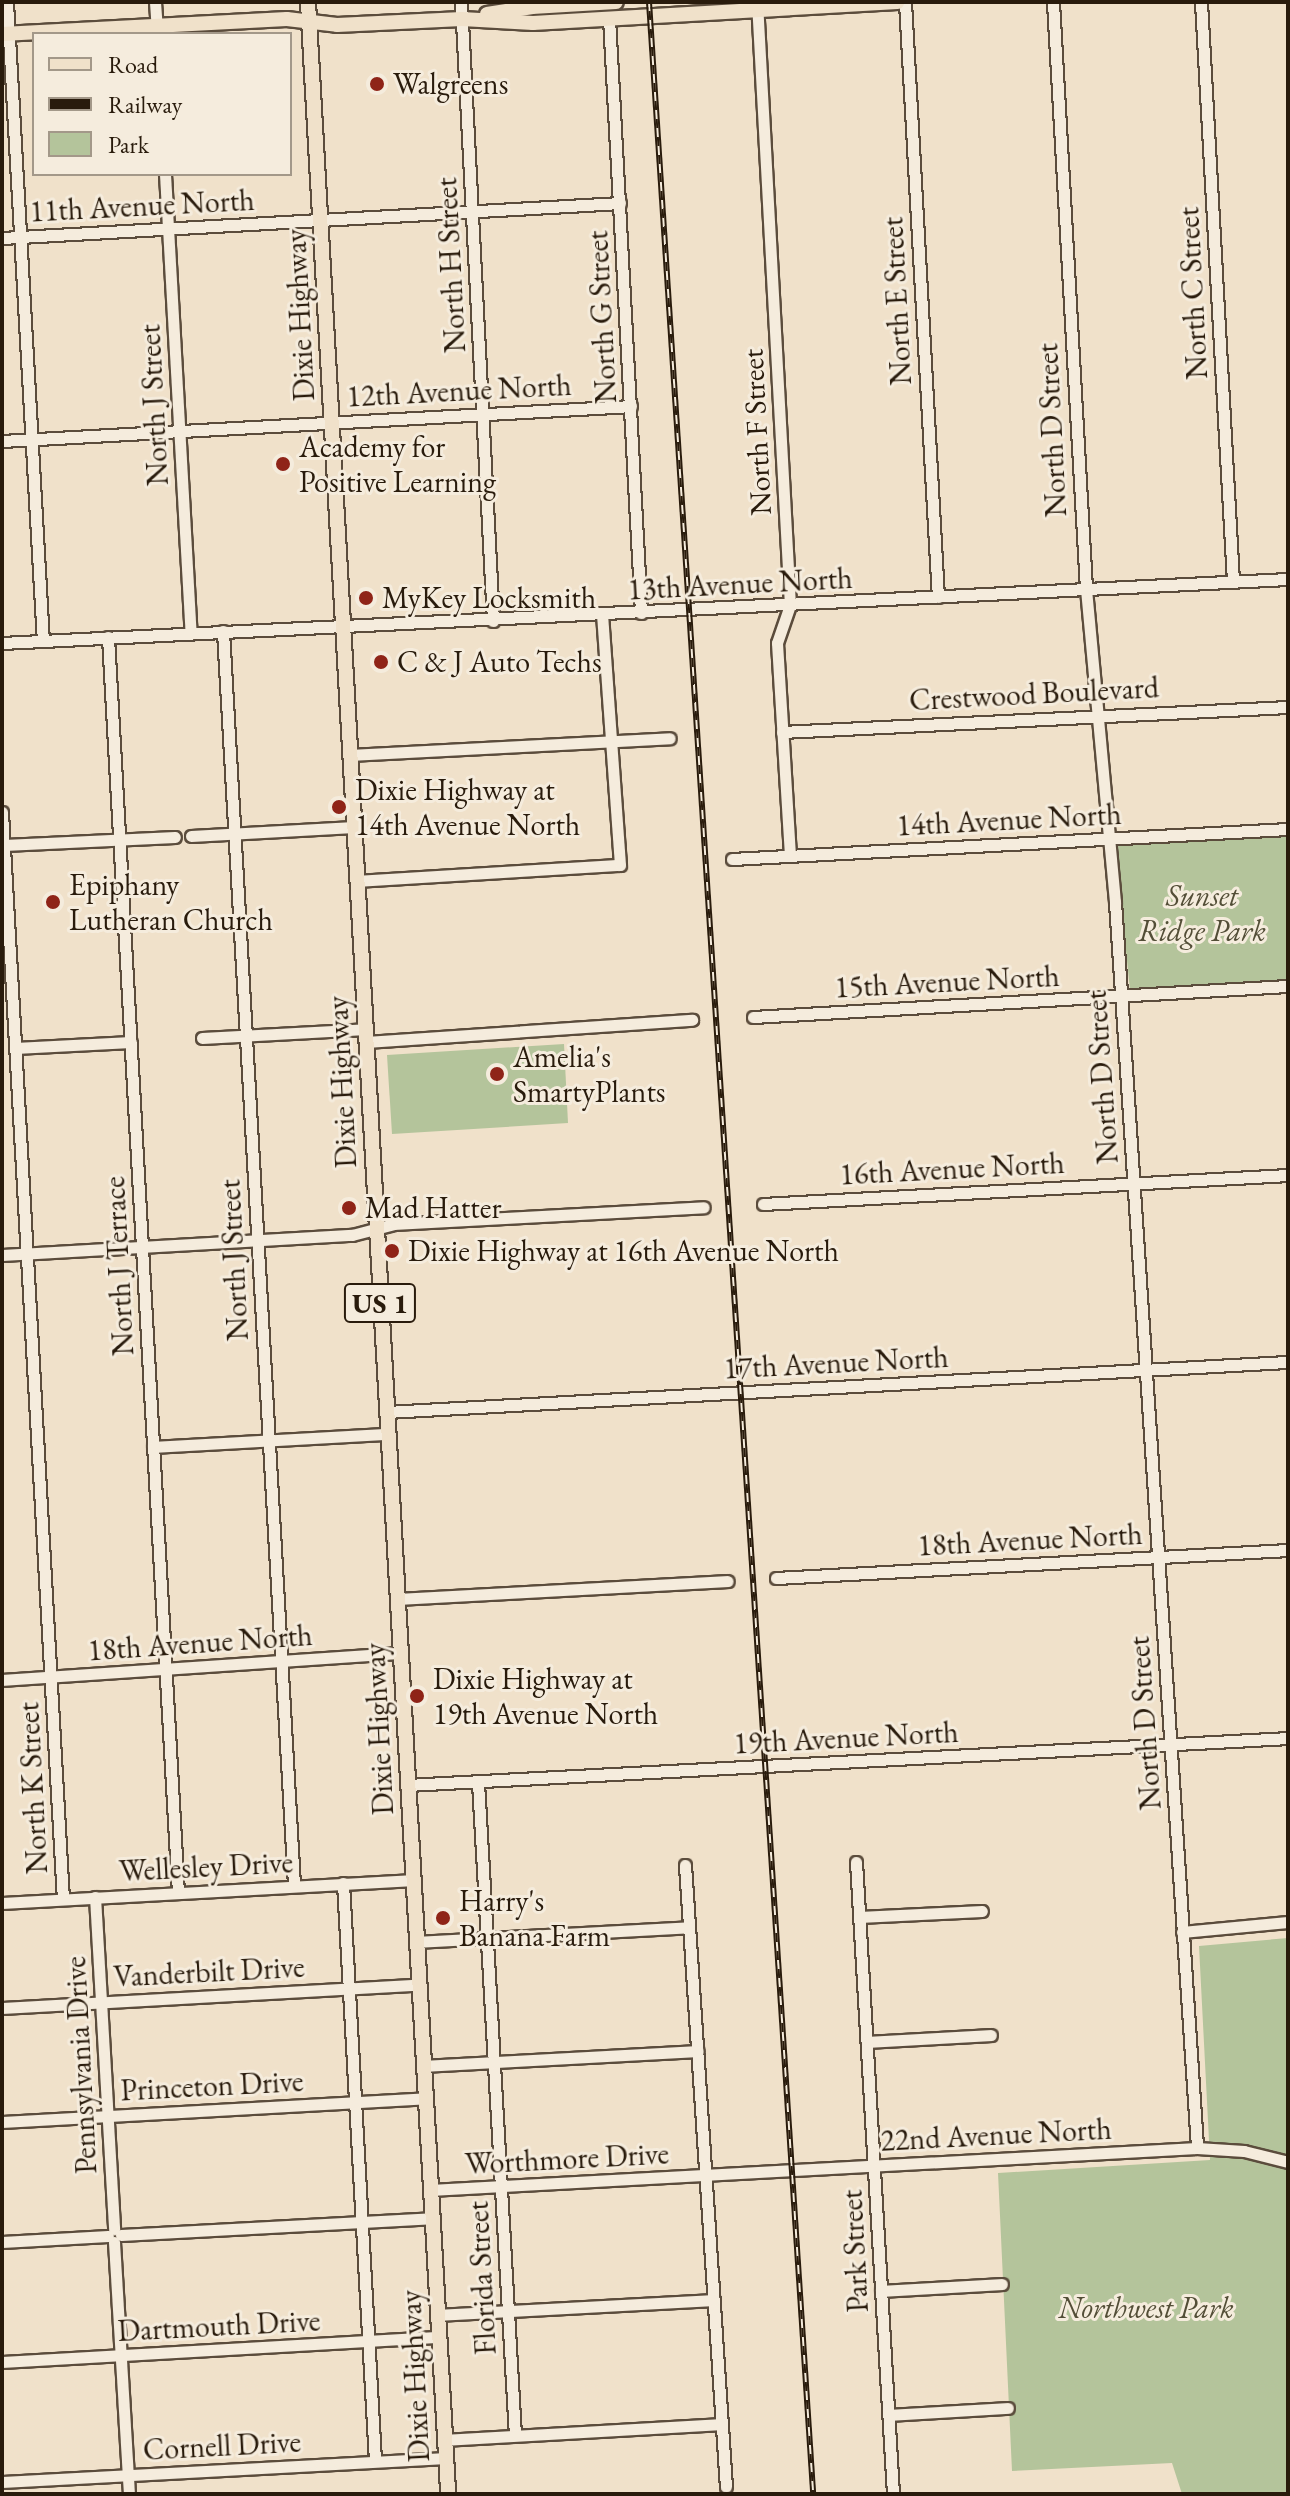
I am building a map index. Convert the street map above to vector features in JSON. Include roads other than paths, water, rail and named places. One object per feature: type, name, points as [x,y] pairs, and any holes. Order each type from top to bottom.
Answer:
[{"type":"main road","name":"Dixie Highway","points":[[308,2],[448,2494]]},
{"type":"main road","points":[[462,19],[532,7],[616,2]]},
{"type":"main road","points":[[82,32],[309,20],[337,25],[462,19],[533,23],[757,6],[897,2]]},
{"type":"main road","points":[[6,34],[32,33]]},
{"type":"street","points":[[7,2],[6,34],[21,237],[43,641]]},
{"type":"street","points":[[155,2],[157,30]]},
{"type":"street","name":"North H Street","points":[[461,2],[493,621]]},
{"type":"street","name":"North E Street","points":[[905,2],[938,597]]},
{"type":"street","name":"North D Street","points":[[1053,2],[1086,589],[1110,839],[1197,2148]]},
{"type":"street","name":"North C Street","points":[[1201,2],[1233,581]]},
{"type":"street","name":"North F Street","points":[[757,6],[790,605],[777,643],[790,856]]},
{"type":"street","name":"North G Street","points":[[609,18],[641,613]]},
{"type":"street","name":"North J Street","points":[[165,176],[191,633]]},
{"type":"street","name":"11th Avenue North","points":[[2,238],[620,203]]},
{"type":"street","name":"12th Avenue North","points":[[2,441],[631,406]]},
{"type":"street","name":"13th Avenue North","points":[[2,643],[343,624],[493,621],[1288,579]]},
{"type":"street","points":[[357,881],[620,865],[602,615]]},
{"type":"street","name":"North J Street","points":[[223,631],[294,1886]]},
{"type":"street","name":"North J Terrace","points":[[108,637],[178,1893]]},
{"type":"street","name":"Crestwood Boulevard","points":[[782,732],[1288,707]]},
{"type":"street","points":[[350,755],[670,738]]},
{"type":"street","name":"North K Street","points":[[2,812],[63,1899]]},
{"type":"street","points":[[191,836],[354,827]]},
{"type":"street","name":"14th Avenue North","points":[[732,859],[1288,829]]},
{"type":"street","points":[[4,845],[175,837]]},
{"type":"street","name":"15th Avenue North","points":[[753,1017],[1288,986]]},
{"type":"street","points":[[202,1038],[366,1035],[692,1020]]},
{"type":"street","points":[[15,1048],[131,1042]]},
{"type":"street","name":"16th Avenue North","points":[[763,1204],[1288,1175]]},
{"type":"street","points":[[2,1255],[363,1235],[394,1224],[704,1207]]},
{"type":"street","name":"17th Avenue North","points":[[387,1412],[1288,1362]]},
{"type":"street","points":[[153,1447],[388,1434]]},
{"type":"street","name":"18th Avenue North","points":[[776,1578],[1288,1550]]},
{"type":"street","points":[[398,1599],[728,1581]]},
{"type":"street","name":"18th Avenue North","points":[[2,1680],[400,1653]]},
{"type":"street","name":"19th Avenue North","points":[[407,1785],[1288,1738]]},
{"type":"street","name":"Florida Street","points":[[478,1782],[515,2435]]},
{"type":"street","name":"Park Street","points":[[856,1862],[893,2494]]},
{"type":"street","points":[[685,1865],[726,2487]]},
{"type":"street","name":"Wellesley Drive","points":[[2,1903],[413,1880]]},
{"type":"street","points":[[343,1883],[375,2461]]},
{"type":"street","name":"Pennsylvania Drive","points":[[95,1897],[129,2494]]},
{"type":"street","points":[[859,1917],[982,1911]]},
{"type":"street","points":[[1182,1932],[1288,1922]]},
{"type":"street","points":[[416,1942],[689,1927]]},
{"type":"street","name":"Vanderbilt Drive","points":[[2,2008],[419,1985]]},
{"type":"street","points":[[867,2042],[991,2035]]},
{"type":"street","points":[[423,2066],[698,2051]]},
{"type":"street","name":"Princeton Drive","points":[[2,2122],[425,2098]]},
{"type":"street","name":"22nd Avenue North","points":[[706,2175],[1197,2148],[1244,2151],[1288,2162]]},
{"type":"street","name":"Worthmore Drive","points":[[430,2190],[706,2175]]},
{"type":"street","points":[[2,2242],[432,2218]]},
{"type":"street","points":[[881,2291],[1002,2284]]},
{"type":"street","points":[[437,2315],[714,2300]]},
{"type":"street","name":"Dartmouth Drive","points":[[2,2362],[439,2337]]},
{"type":"street","points":[[889,2415],[1008,2408]]},
{"type":"street","points":[[444,2440],[722,2424]]},
{"type":"street","name":"Cornell Drive","points":[[2,2482],[445,2458]]},
{"type":"railway","points":[[649,2],[813,2494]]},
{"type":"place","name":"Walgreens","points":[[377,84]]},
{"type":"place","name":"Academy for Positive Learning","points":[[283,464]]},
{"type":"place","name":"MyKey Locksmith","points":[[366,598]]},
{"type":"place","name":"C & J Auto Techs","points":[[381,662]]},
{"type":"place","name":"Dixie Highway at 14th Avenue North","points":[[339,807]]},
{"type":"place","name":"Epiphany Lutheran Church","points":[[53,902]]},
{"type":"place","name":"Amelia's SmartyPlants","points":[[497,1074]]},
{"type":"place","name":"Mad Hatter","points":[[349,1208]]},
{"type":"place","name":"Dixie Highway at 16th Avenue North","points":[[392,1251]]},
{"type":"place","name":"Dixie Highway at 19th Avenue North","points":[[417,1696]]},
{"type":"place","name":"Harry's Banana Farm","points":[[443,1918]]},
{"type":"park label","name":"Sunset Ridge Park","points":[[1202,913]]},
{"type":"park label","name":"Northwest Park","points":[[1146,2308]]}]
